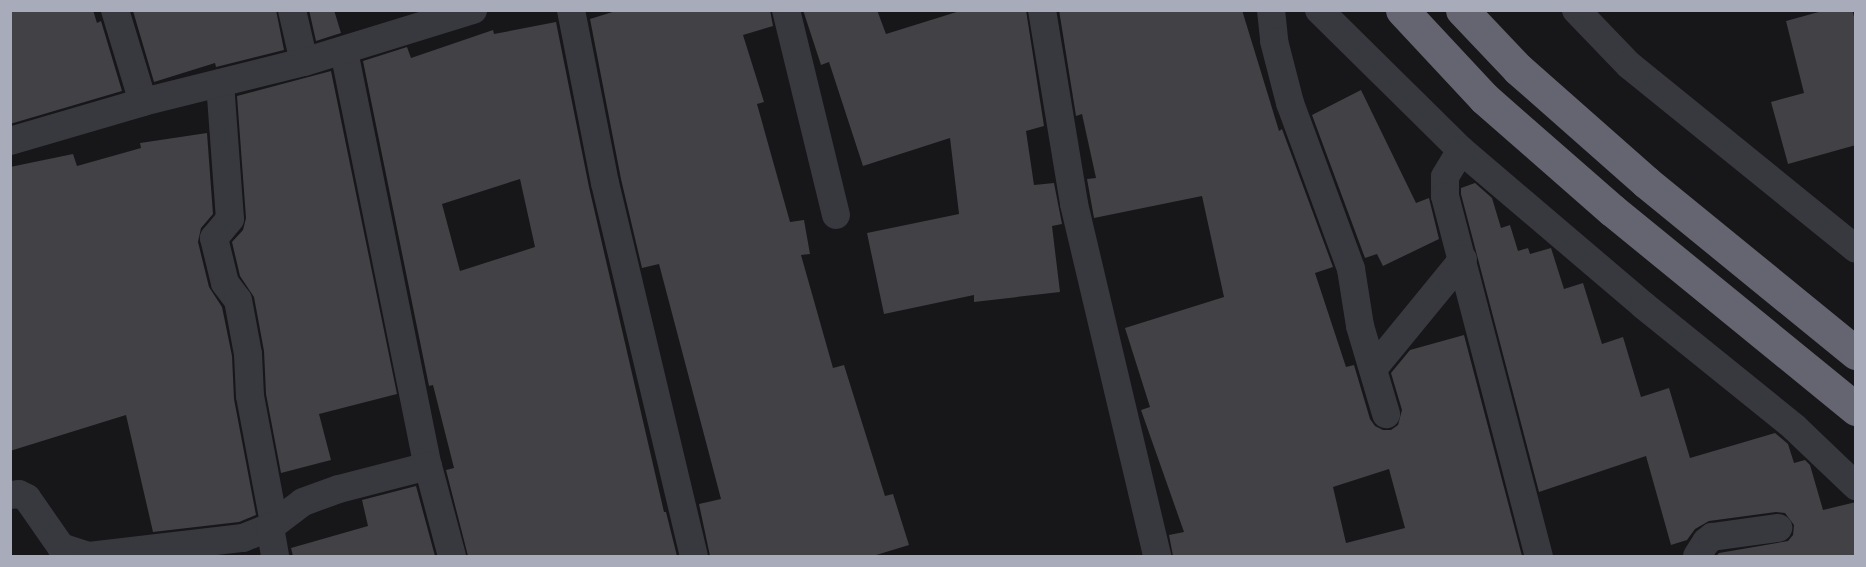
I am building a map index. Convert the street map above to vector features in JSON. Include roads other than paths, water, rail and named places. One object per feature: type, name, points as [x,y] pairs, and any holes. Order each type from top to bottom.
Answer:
[{"type":"highway","points":[[1402,10],[1485,98],[1518,128],[1612,210],[1856,409]]},
{"type":"highway","points":[[1462,10],[1518,69],[1646,182],[1856,353]]},
{"type":"street","points":[[115,10],[143,102]]},
{"type":"street","points":[[292,10],[304,62]]},
{"type":"street","points":[[10,141],[143,102],[344,51],[473,10]]},
{"type":"street","points":[[571,10],[606,183],[694,556]]},
{"type":"street","points":[[786,10],[836,215]]},
{"type":"street","points":[[1042,10],[1074,204],[1156,556]]},
{"type":"street","points":[[1271,10],[1274,41],[1290,103],[1351,269],[1360,326],[1386,414]]},
{"type":"street","points":[[1319,10],[1461,150],[1643,305],[1794,427],[1856,486]]},
{"type":"street","points":[[1576,10],[1629,65],[1856,249]]},
{"type":"street","points":[[344,51],[428,466],[452,556]]},
{"type":"street","points":[[220,83],[230,219],[214,238],[225,283],[238,300],[248,354],[250,396],[272,525],[275,556]]},
{"type":"street","points":[[1461,150],[1445,177],[1444,185],[1539,556]]},
{"type":"street","points":[[1372,369],[1462,259]]},
{"type":"street","points":[[10,495],[19,494],[27,498],[61,547],[89,556],[243,538],[272,525],[303,502],[428,466]]},
{"type":"street","points":[[1697,556],[1712,537],[1778,528]]}]
